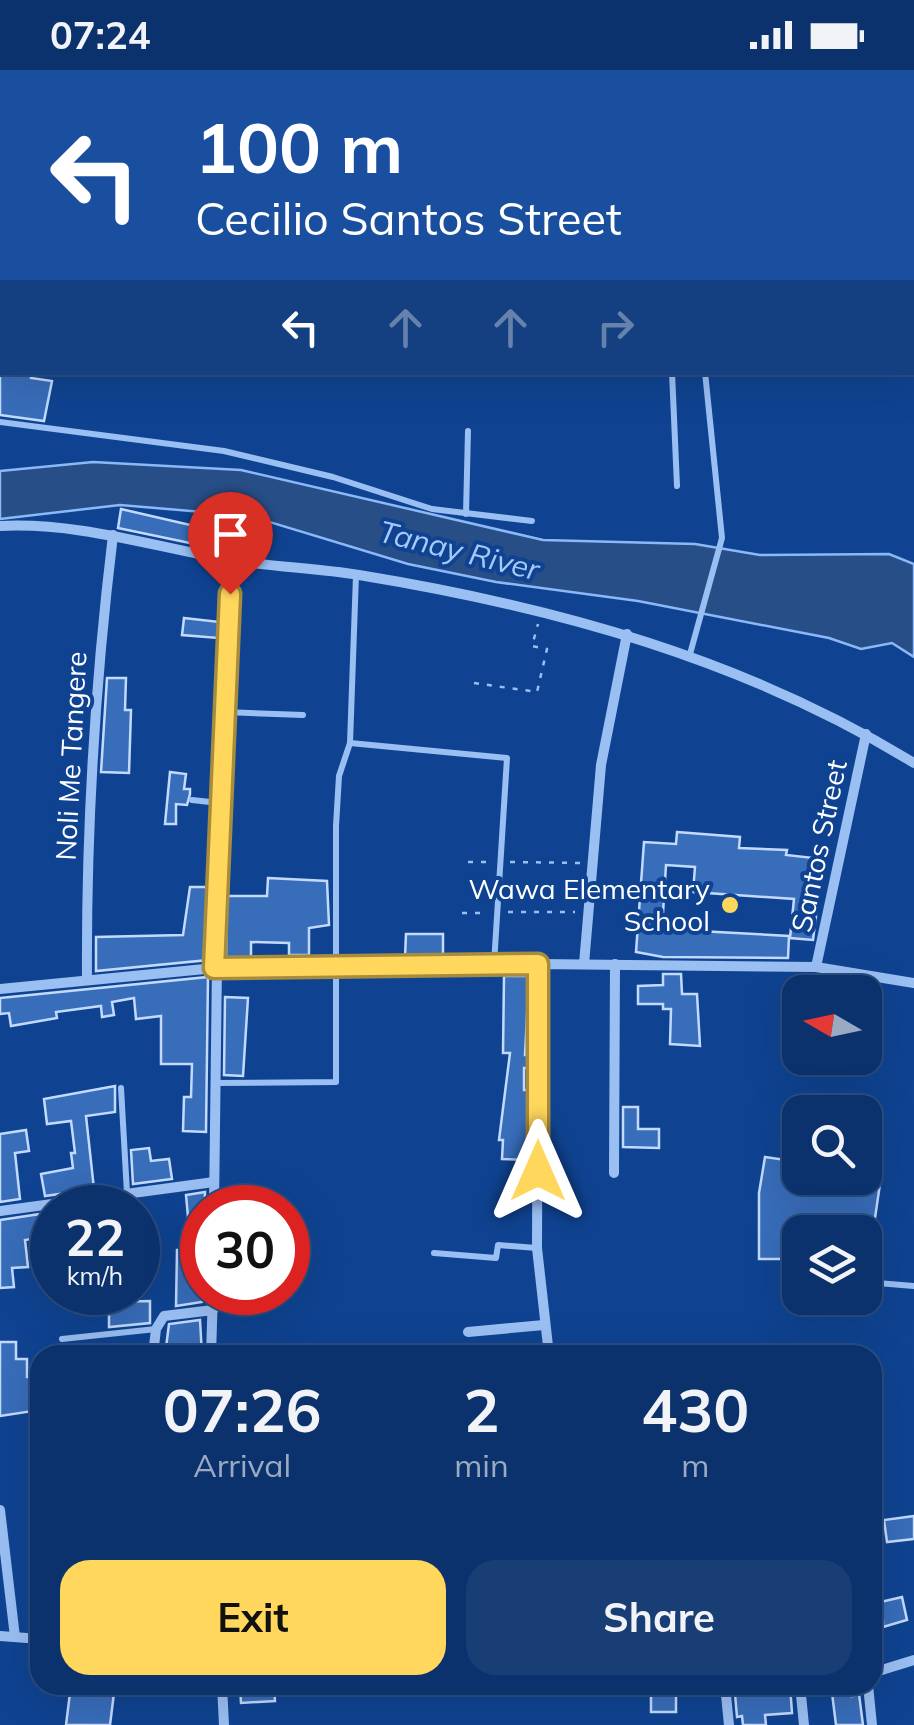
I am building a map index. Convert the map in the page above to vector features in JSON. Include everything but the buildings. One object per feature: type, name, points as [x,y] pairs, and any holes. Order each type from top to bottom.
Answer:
[{"type":"street","points":[[0,538],[0,526],[50,524],[233,560],[356,574],[542,612],[690,654],[866,734],[914,763]]},
{"type":"street","name":"Noli Me Tangere","points":[[87,980],[86,883],[95,686],[113,534]]},
{"type":"street","points":[[160,1189],[214,1182],[219,803],[233,560]]},
{"type":"street","points":[[584,964],[601,765],[627,634]]},
{"type":"street","name":"Santos Street","points":[[816,967],[866,734]]},
{"type":"street","points":[[0,989],[214,968],[538,964],[816,967],[914,983]]},
{"type":"street","points":[[538,964],[537,1248],[547,1345]]},
{"type":"street","points":[[614,1174],[615,964]]},
{"type":"street","points":[[0,1211],[30,1207]]},
{"type":"street","points":[[154,1345],[156,1328],[164,1316],[180,1314]]},
{"type":"street","points":[[211,1345],[212,1315]]},
{"type":"street","points":[[468,1332],[544,1324]]},
{"type":"street","points":[[0,1510],[16,1637]]},
{"type":"street","points":[[0,1636],[30,1638]]},
{"type":"street","points":[[882,1671],[914,1660]]},
{"type":"street","points":[[222,1695],[224,1725]]},
{"type":"street","points":[[726,1695],[729,1725]]},
{"type":"street","points":[[801,1695],[804,1725]]},
{"type":"street","points":[[869,1695],[872,1725]]},
{"type":"lane","points":[[672,375],[677,486]]},
{"type":"lane","points":[[690,654],[722,538],[705,375]]},
{"type":"lane","points":[[0,422],[224,450],[432,509],[532,521]]},
{"type":"lane","points":[[466,514],[468,431]]},
{"type":"lane","points":[[214,1084],[336,1082],[333,968],[339,776],[350,743],[356,574]]},
{"type":"lane","points":[[222,712],[303,715]]},
{"type":"lane","points":[[350,743],[507,758],[494,966]]},
{"type":"lane","points":[[192,800],[219,803]]},
{"type":"lane","points":[[121,1088],[127,1185]]},
{"type":"lane","points":[[434,1254],[496,1258],[498,1245],[537,1248]]},
{"type":"lane","points":[[882,1283],[914,1286]]},
{"type":"lane","points":[[62,1339],[156,1328]]},
{"type":"path","points":[[474,683],[537,692],[548,649],[532,646],[542,612]]},
{"type":"path","points":[[468,862],[592,864]]},
{"type":"path","points":[[462,913],[588,912]]},
{"type":"water","name":"Tanay River","points":[[93,462],[241,470],[543,540],[695,544],[760,555],[889,554],[914,564],[914,657],[892,643],[861,649],[829,638],[638,601],[496,582],[408,564],[250,516],[120,505],[0,519],[0,471]]},
{"type":"place","name":"Wawa Elementary School","points":[[730,905]]},
{"type":"route","points":[[230,594],[214,968],[538,964],[538,1171]]}]
